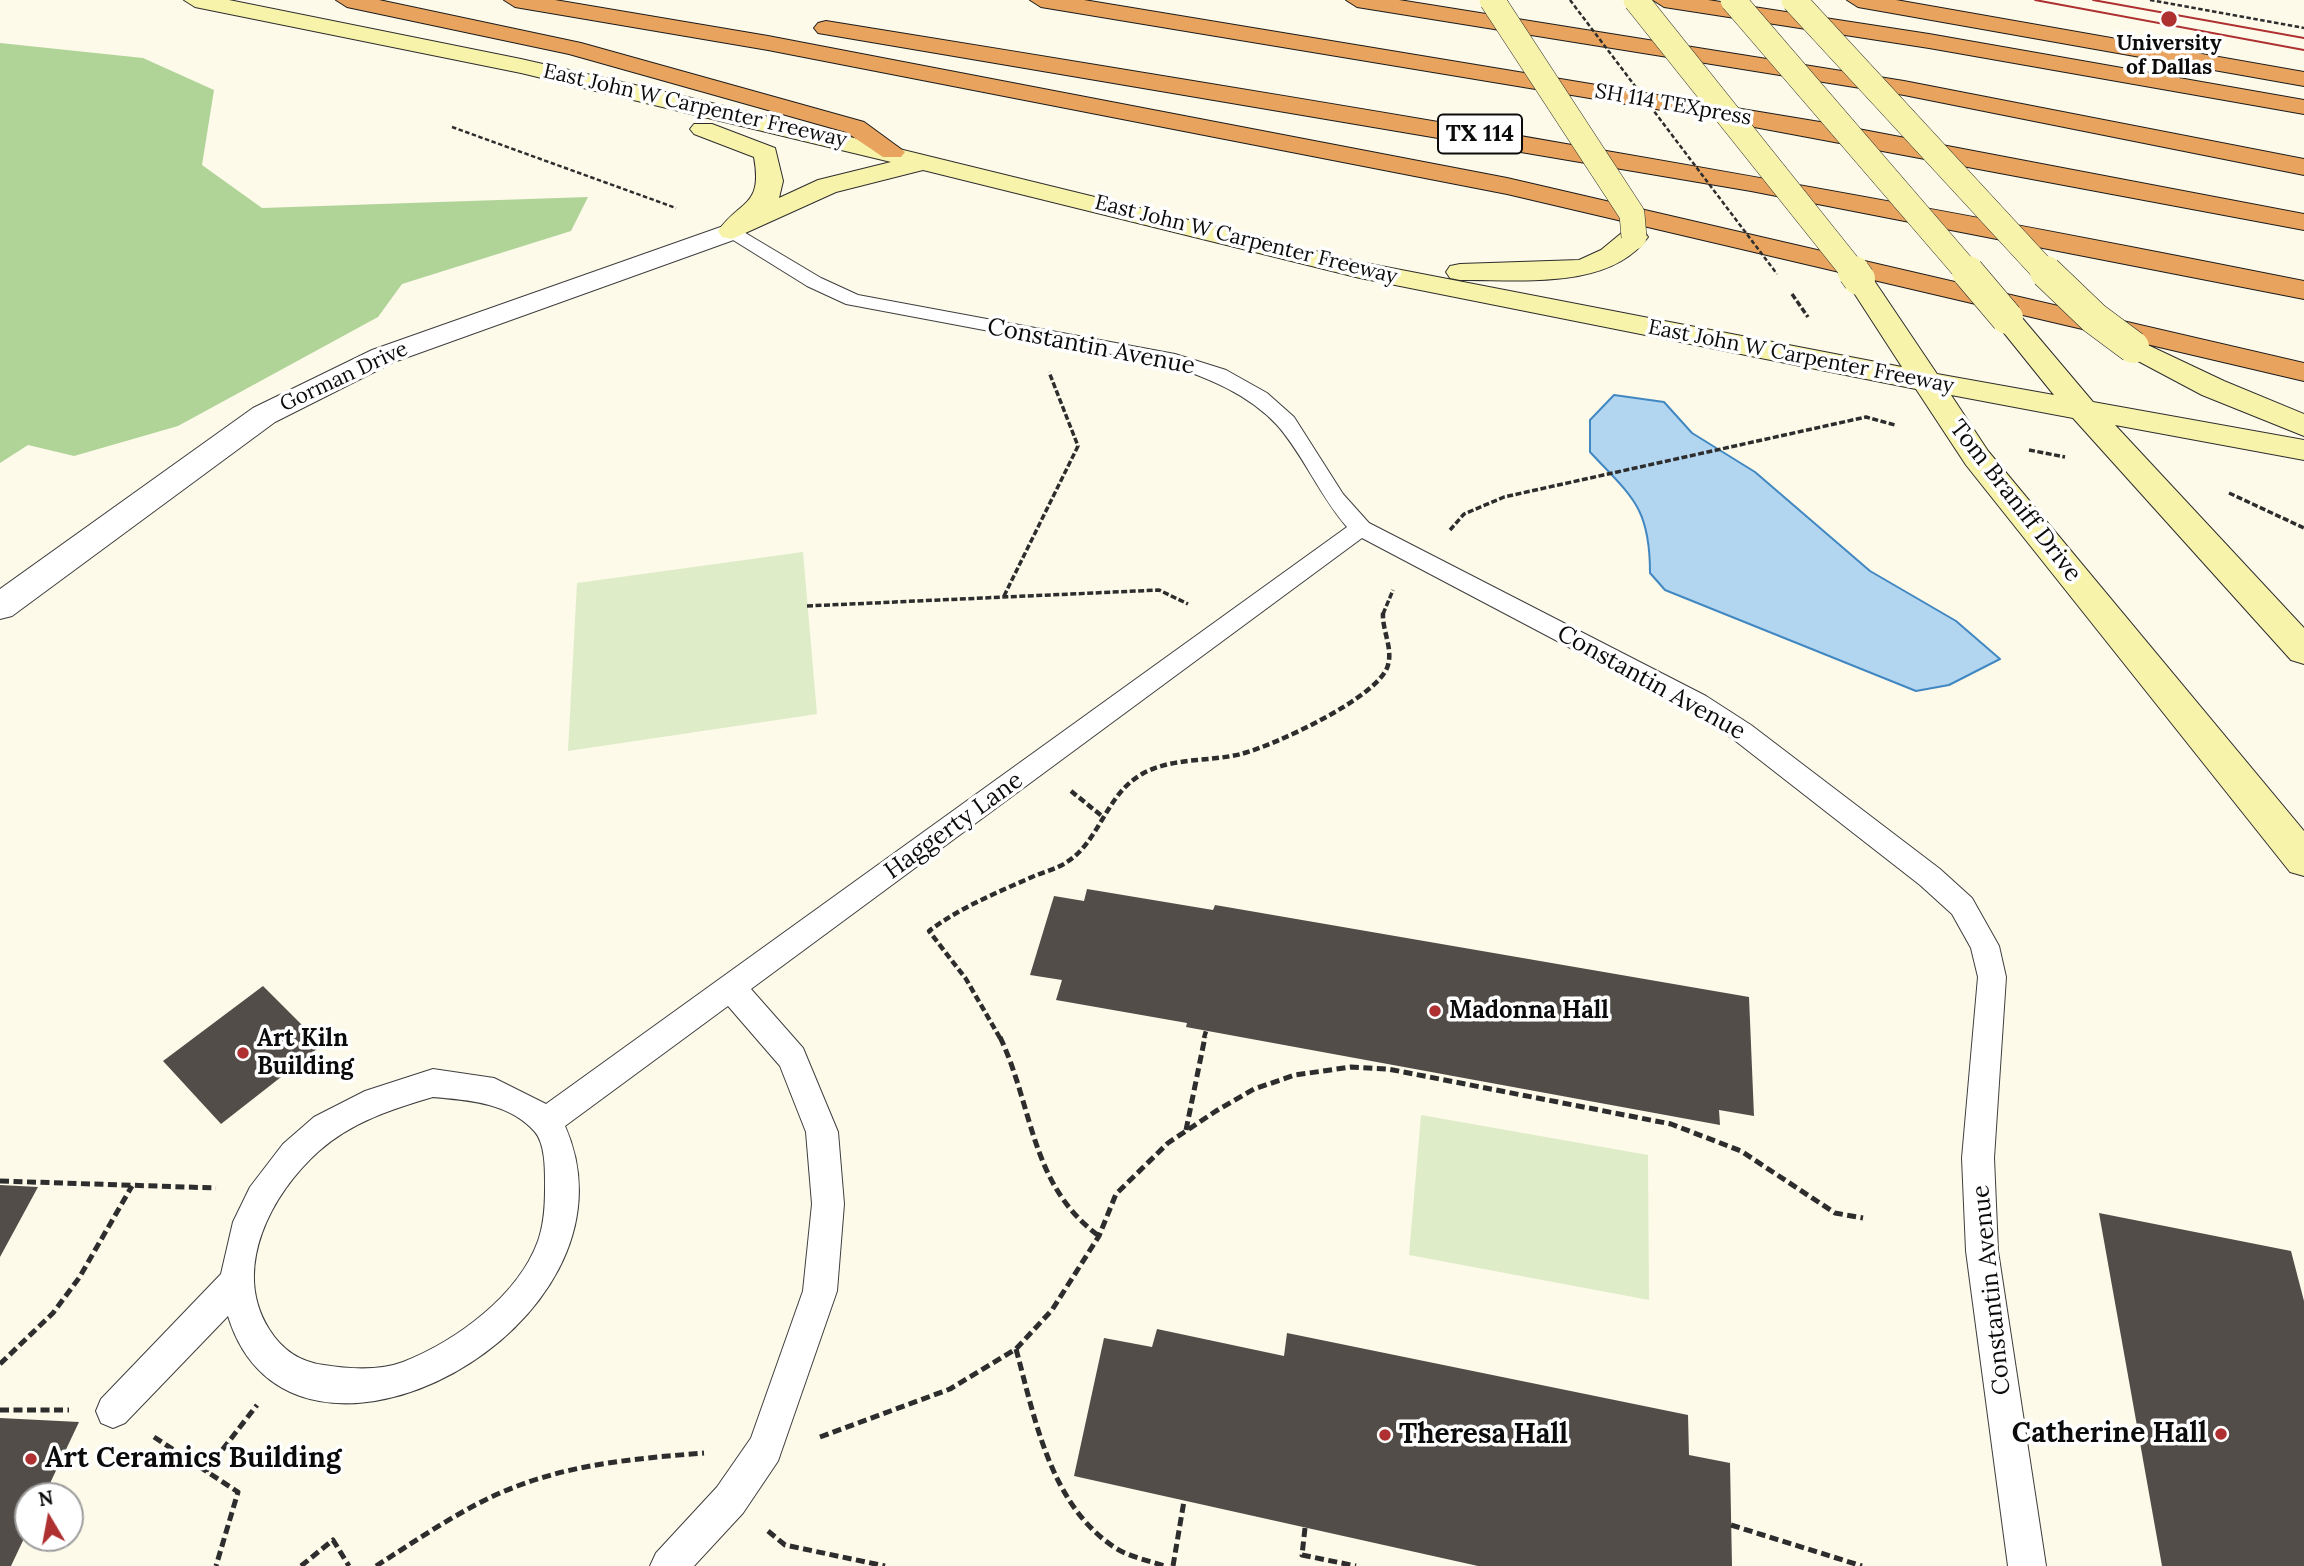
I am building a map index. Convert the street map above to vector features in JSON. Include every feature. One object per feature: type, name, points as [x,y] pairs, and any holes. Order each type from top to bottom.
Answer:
[{"type":"highway","points":[[347,0],[573,48],[774,104],[855,127],[891,152]]},
{"type":"highway","points":[[515,0],[768,43],[1507,186],[2304,372]]},
{"type":"highway","name":"TX 114","points":[[651,0],[1464,131],[2129,253],[2304,290]]},
{"type":"highway","name":"SH 114 TEXpress","points":[[1041,0],[1433,62],[2157,192],[2304,222]]},
{"type":"highway","points":[[1357,0],[1904,88],[2304,167]]},
{"type":"highway","points":[[1664,0],[1929,41],[2304,107]]},
{"type":"highway","points":[[1858,0],[2304,79]]},
{"type":"main road","name":"East John W Carpenter Freeway","points":[[195,0],[466,54],[891,152],[1360,270],[1930,383],[2304,450]]},
{"type":"main road","points":[[1360,270],[1504,273],[1584,268],[1611,256],[1634,237],[1632,214],[1492,0]]},
{"type":"main road","name":"Tom Braniff Drive","points":[[1636,0],[1859,279],[1977,458],[2304,860]]},
{"type":"main road","points":[[1733,0],[2084,411],[2304,650]]},
{"type":"main road","points":[[1794,0],[2050,277],[2094,318],[2133,346],[2213,387],[2304,426]]},
{"type":"main road","points":[[466,54],[518,85],[721,134],[766,153],[772,180],[764,204],[732,231]]},
{"type":"main road","points":[[732,231],[827,186],[927,161]]},
{"type":"street","name":"Gorman Drive","points":[[0,607],[264,415],[383,356],[732,231]]},
{"type":"lane","name":"Constantin Avenue","points":[[732,231],[814,282],[853,300],[1175,360],[1219,375],[1260,398],[1286,422],[1335,499],[1361,528],[1697,703],[1764,749],[1930,877],[1962,906],[1985,946],[1992,977],[1978,1158],[1982,1251],[2027,1566]]},
{"type":"lane","name":"Haggerty Lane","points":[[546,1122],[1361,528]]},
{"type":"lane","points":[[669,1566],[730,1500],[765,1448],[820,1292],[828,1204],[822,1132],[792,1058],[731,988]]},
{"type":"lane","points":[[433,1083],[488,1088],[512,1097],[546,1122],[558,1150],[563,1206],[556,1238],[539,1275],[509,1313],[473,1345],[401,1380],[353,1387],[301,1378],[270,1359],[247,1330],[237,1293],[240,1246],[266,1190],[293,1154],[326,1126],[376,1098],[433,1083]]},
{"type":"lane","points":[[113,1410],[238,1282]]},
{"type":"path","points":[[1570,0],[1777,274]]},
{"type":"path","points":[[2150,0],[2304,28]]},
{"type":"path","points":[[452,127],[644,195],[732,231]]},
{"type":"path","points":[[1004,596],[1078,446],[1049,381],[1049,337]]},
{"type":"path","points":[[1443,539],[1464,514],[1504,497],[1866,417],[1895,425]]},
{"type":"path","points":[[2027,450],[2066,458]]},
{"type":"path","points":[[2229,494],[2304,528]]},
{"type":"path","points":[[1099,1237],[1071,1213],[1047,1175],[1013,1067],[987,1012],[947,952],[929,932],[956,911],[1067,862],[1083,850],[1111,803],[1142,774],[1167,766],[1244,754],[1275,743],[1381,681],[1390,662],[1390,646],[1381,624],[1382,604],[1400,583]]},
{"type":"path","points":[[807,606],[1158,590],[1230,624]]},
{"type":"path","points":[[1186,1131],[1206,1031]]},
{"type":"path","points":[[376,1566],[441,1525],[520,1485],[615,1461],[765,1448],[819,1437],[878,1418],[950,1389],[1016,1349],[1052,1310],[1099,1237],[1116,1194],[1168,1143],[1254,1089],[1295,1075],[1351,1067],[1388,1069],[1671,1124],[1741,1151],[1835,1213],[1863,1218]]},
{"type":"path","points":[[0,1181],[266,1190]]},
{"type":"path","points":[[0,1364],[53,1313],[73,1287],[132,1186]]},
{"type":"path","points":[[1016,1349],[1038,1429],[1069,1505],[1113,1547],[1164,1566]]},
{"type":"path","points":[[206,1471],[286,1368]]},
{"type":"path","points":[[0,1410],[113,1410],[238,1492],[216,1566]]},
{"type":"path","points":[[730,1500],[785,1545],[886,1566]]},
{"type":"path","points":[[1172,1566],[1184,1501]]},
{"type":"path","points":[[1731,1525],[1862,1566]]},
{"type":"path","points":[[1304,1528],[1303,1555],[1335,1564],[1356,1566]]},
{"type":"path","points":[[301,1566],[333,1540],[349,1566]]},
{"type":"green space","points":[[0,43],[143,58],[214,90],[202,165],[262,208],[588,197],[571,231],[402,284],[378,317],[178,426],[74,456],[28,445],[0,463]]},
{"type":"green space","points":[[803,552],[817,714],[568,751],[577,583]]},
{"type":"green space","points":[[1421,1115],[1648,1155],[1649,1300],[1409,1255]]},
{"type":"water","points":[[1614,395],[1664,402],[1692,433],[1755,472],[1870,571],[1956,621],[2000,659],[1949,685],[1916,691],[1665,590],[1650,573],[1647,533],[1636,505],[1590,452],[1590,420]]},
{"type":"building","name":"Madonna Hall","points":[[1087,889],[1213,910],[1215,905],[1749,997],[1754,1116],[1719,1110],[1720,1125],[1186,1027],[1187,1023],[1056,1000],[1062,980],[1030,975],[1054,896],[1084,901]]},
{"type":"building","name":"Art Kiln Building","points":[[263,986],[322,1045],[221,1124],[163,1061]]},
{"type":"building","points":[[0,1185],[38,1187],[0,1257]]},
{"type":"building","name":"Catherine Hall","points":[[2099,1213],[2291,1251],[2304,1301],[2304,1566],[2162,1566]]},
{"type":"building","name":"Theresa Hall","points":[[1157,1329],[1284,1356],[1287,1333],[1688,1415],[1689,1455],[1730,1463],[1732,1566],[1478,1566],[1074,1476],[1104,1338],[1152,1347]]},
{"type":"building","name":"Art Ceramics Building","points":[[0,1418],[79,1422],[51,1482],[14,1482],[14,1552],[18,1552],[11,1566],[0,1566]]},
{"type":"tram line","points":[[2035,0],[2304,50]]},
{"type":"tram line","points":[[2093,0],[2304,38]]},
{"type":"place","name":"University of Dallas","points":[[2169,19]]},
{"type":"place","name":"Madonna Hall","points":[[1435,1011]]},
{"type":"place","name":"Art Kiln Building","points":[[243,1053]]},
{"type":"place","name":"Catherine Hall","points":[[2221,1434]]},
{"type":"place","name":"Theresa Hall","points":[[1385,1435]]},
{"type":"place","name":"Art Ceramics Building","points":[[31,1459]]}]
